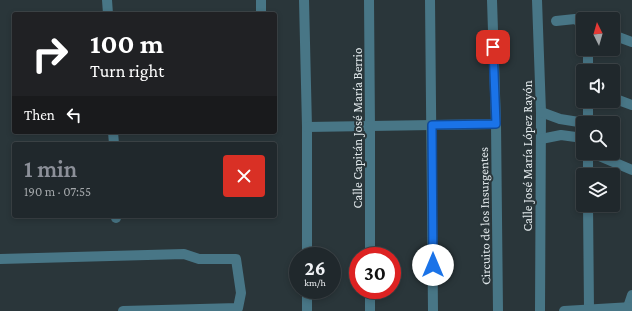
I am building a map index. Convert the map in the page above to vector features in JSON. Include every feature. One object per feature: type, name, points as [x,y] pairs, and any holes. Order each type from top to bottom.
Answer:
[{"type":"street","points":[[107,0],[108,12]]},
{"type":"street","points":[[261,0],[261,12]]},
{"type":"street","points":[[304,0],[307,127],[307,247]]},
{"type":"street","name":"Calle Capitán José María Berrio","points":[[369,0],[370,247]]},
{"type":"street","points":[[430,0],[433,311]]},
{"type":"street","name":"Circuito de los Insurgentes","points":[[492,0],[496,124],[498,311]]},
{"type":"street","name":"Calle José María López Rayón","points":[[538,0],[540,112],[540,311]]},
{"type":"street","points":[[556,21],[576,20]]},
{"type":"street","points":[[620,38],[632,42]]},
{"type":"street","points":[[620,101],[632,105]]},
{"type":"street","points":[[540,112],[560,119],[576,122]]},
{"type":"street","points":[[560,119],[561,136]]},
{"type":"street","points":[[307,127],[496,124]]},
{"type":"street","points":[[540,140],[561,136],[576,137]]},
{"type":"street","points":[[608,160],[632,170]]},
{"type":"street","points":[[588,212],[589,309]]},
{"type":"street","points":[[0,259],[184,254],[199,259],[236,259],[241,293],[238,308],[123,311]]},
{"type":"street","points":[[564,311],[630,307],[632,296]]},
{"type":"street","points":[[307,299],[307,311]]},
{"type":"street","points":[[370,299],[370,311]]},
{"type":"route","points":[[433,265],[432,125],[496,124],[493,47]]}]
